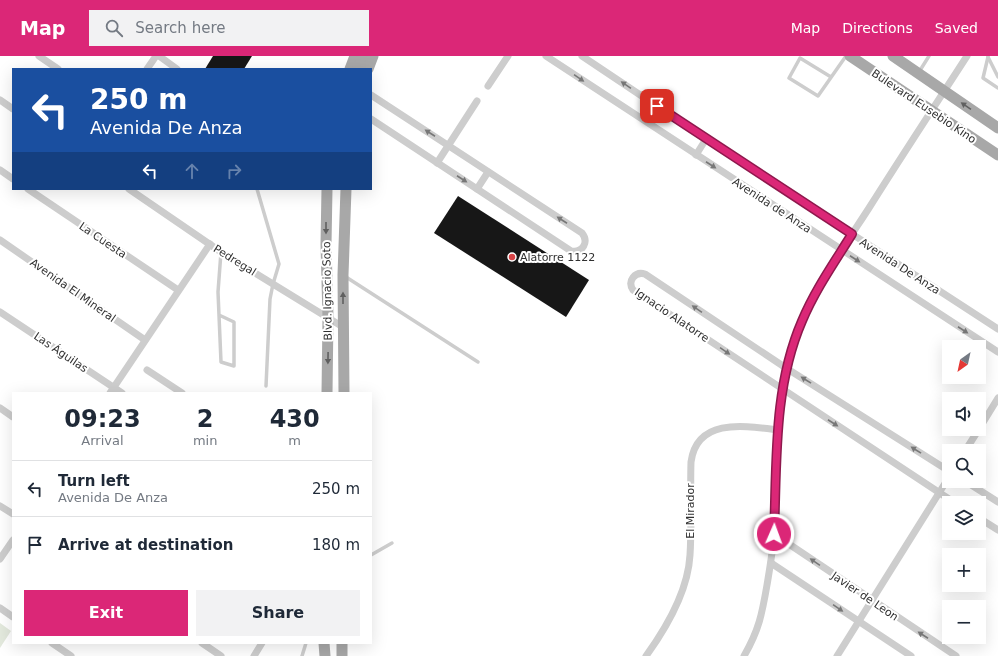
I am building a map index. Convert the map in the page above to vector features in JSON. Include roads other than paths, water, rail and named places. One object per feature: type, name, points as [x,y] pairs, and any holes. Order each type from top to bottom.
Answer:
[{"type":"main road","points":[[350,68],[355,56]]},
{"type":"main road","points":[[358,68],[363,56]]},
{"type":"main road","points":[[368,68],[373,56]]},
{"type":"main road","name":"Bulevard Eusebio Kino","points":[[850,56],[998,155]]},
{"type":"main road","points":[[893,56],[998,128]]},
{"type":"main road","name":"Blvd. Ignacio Soto","points":[[327,190],[327,392]]},
{"type":"main road","name":"Blvd. Ignacio Soto","points":[[344,392],[343,275],[346,190]]},
{"type":"main road","points":[[324,644],[325,656]]},
{"type":"main road","points":[[342,644],[342,656]]},
{"type":"street","points":[[38,56],[56,68]]},
{"type":"street","points":[[148,68],[157,56],[175,68]]},
{"type":"street","points":[[488,86],[508,56]]},
{"type":"street","name":"Avenida de Anza","points":[[546,56],[998,352]]},
{"type":"street","name":"Avenida De Anza","points":[[582,56],[998,330]]},
{"type":"street","points":[[744,656],[757,631],[771,563],[774,534],[778,430],[783,390],[786,368],[801,323],[821,282],[967,56]]},
{"type":"street","points":[[372,96],[582,233],[586,242],[584,247],[576,252],[571,251],[372,121]]},
{"type":"street","points":[[0,100],[12,108]]},
{"type":"street","points":[[437,163],[477,101]]},
{"type":"street","points":[[696,155],[706,139]]},
{"type":"street","points":[[0,170],[12,178]]},
{"type":"street","points":[[477,189],[488,172]]},
{"type":"street","name":"La Cuesta","points":[[29,190],[178,290]]},
{"type":"street","name":"Pedregal","points":[[130,190],[221,252],[343,327]]},
{"type":"street","name":"Avenida El Mineral","points":[[0,240],[145,340]]},
{"type":"street","points":[[112,390],[210,244]]},
{"type":"street","name":"Ignacio Alatorre","points":[[942,467],[786,368],[645,274],[636,274],[632,278],[630,282],[633,290],[944,496]]},
{"type":"street","name":"Las Águilas","points":[[0,312],[112,390]]},
{"type":"street","points":[[148,370],[181,392]]},
{"type":"street","points":[[986,418],[998,398]]},
{"type":"street","points":[[0,408],[12,416]]},
{"type":"street","name":"El Mirador","points":[[646,656],[678,601],[685,580],[690,556],[692,454],[704,437],[718,428],[740,426],[778,430]]},
{"type":"street","points":[[836,656],[942,488]]},
{"type":"street","points":[[976,488],[998,502]]},
{"type":"street","points":[[0,506],[12,513]]},
{"type":"street","points":[[986,522],[998,530]]},
{"type":"street","name":"Javier de Leon","points":[[774,534],[956,656]]},
{"type":"street","points":[[0,559],[12,541]]},
{"type":"street","points":[[771,563],[911,656]]},
{"type":"street","points":[[0,608],[12,616]]},
{"type":"street","points":[[53,644],[71,656]]},
{"type":"street","points":[[204,644],[222,656]]},
{"type":"street","points":[[254,656],[261,644]]},
{"type":"lane","points":[[831,77],[800,58],[789,78],[818,96],[846,56]]},
{"type":"lane","points":[[918,73],[929,56]]},
{"type":"lane","points":[[988,57],[998,78]]},
{"type":"lane","points":[[988,57],[983,78],[998,88]]},
{"type":"lane","points":[[257,190],[279,264],[270,298],[266,386]]},
{"type":"lane","points":[[219,315],[234,322],[234,366],[221,362],[218,292],[221,252]]},
{"type":"lane","points":[[343,275],[478,362]]},
{"type":"lane","points":[[372,554],[392,543]]},
{"type":"lane","points":[[302,656],[306,644]]},
{"type":"place","name":"Alatorre 1122","points":[[512,257]]}]
